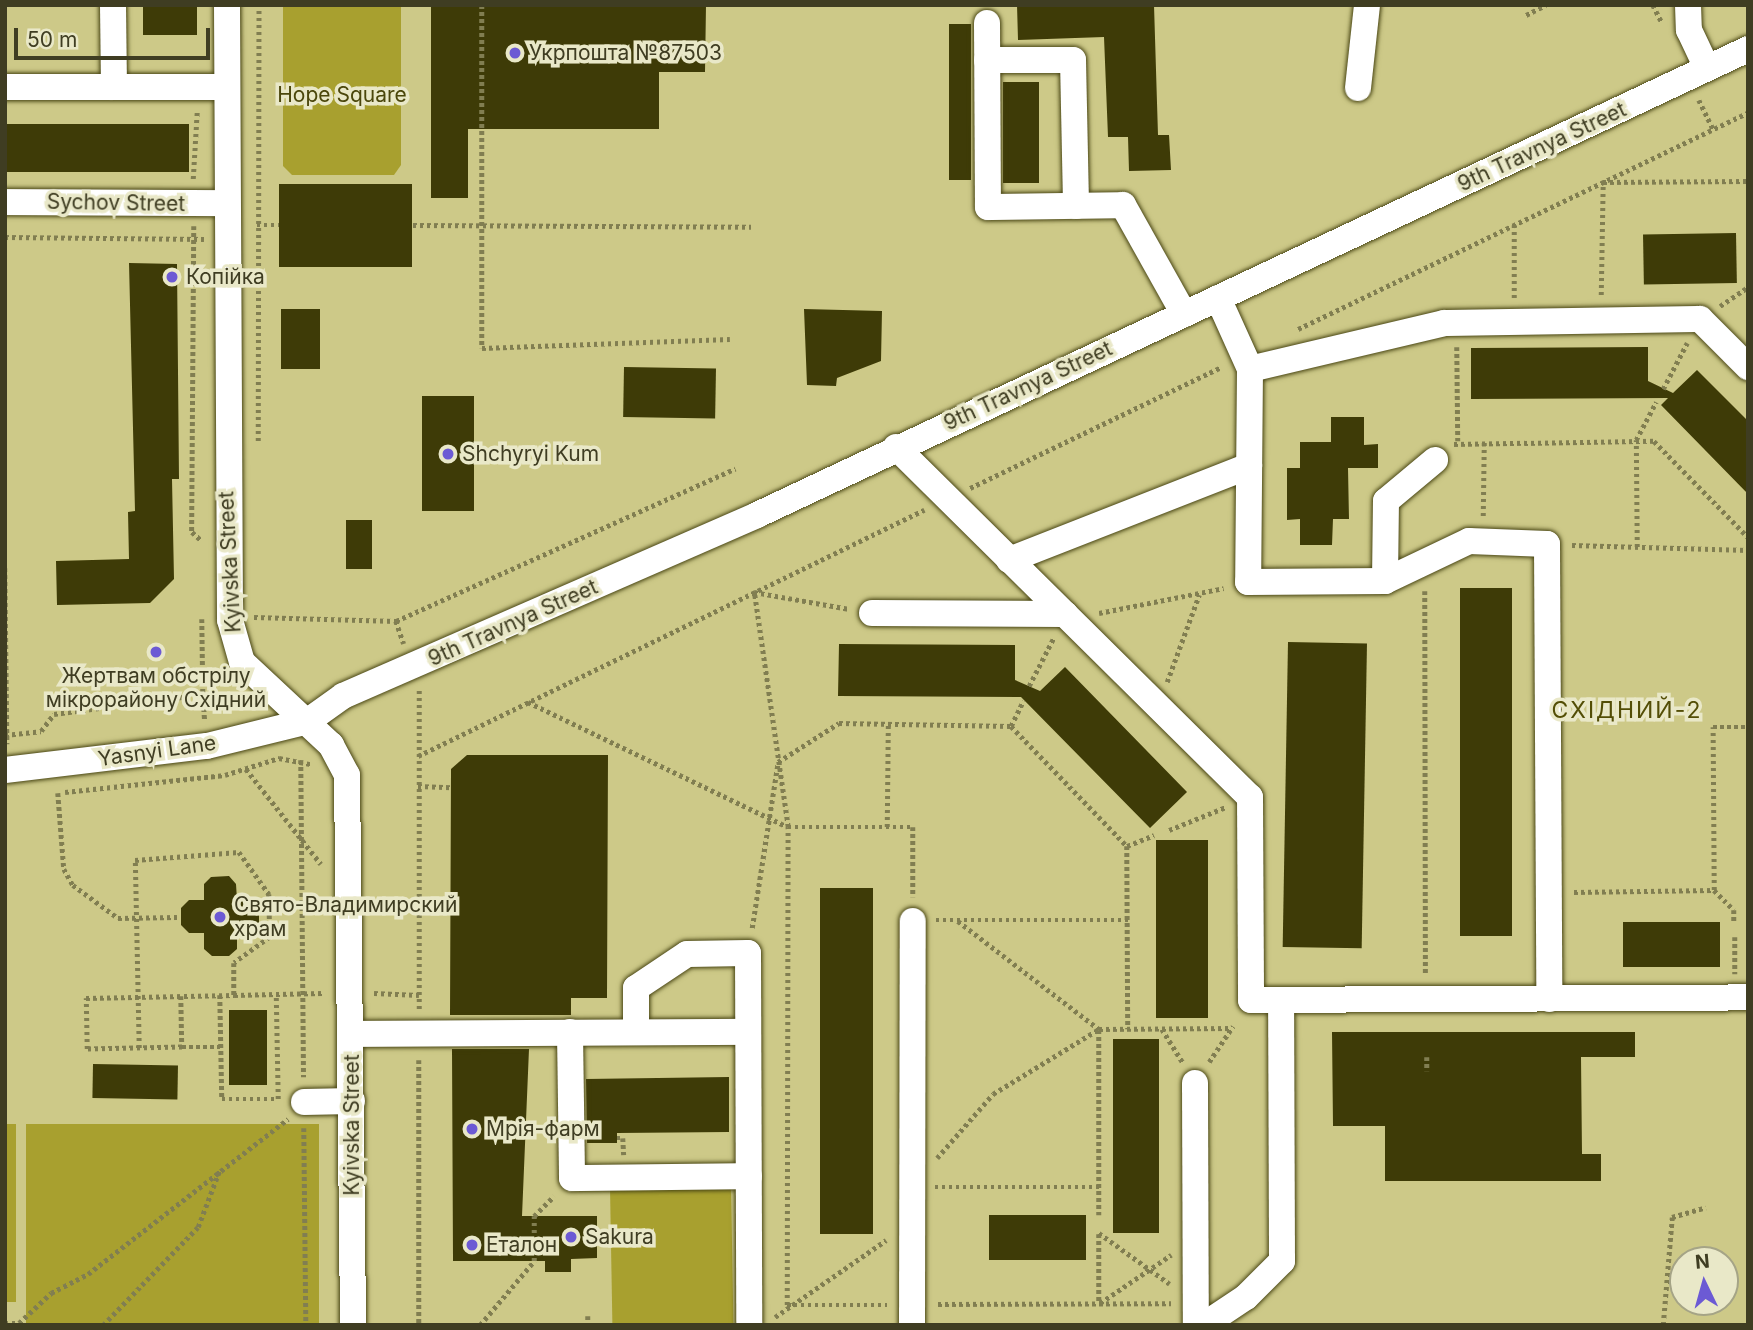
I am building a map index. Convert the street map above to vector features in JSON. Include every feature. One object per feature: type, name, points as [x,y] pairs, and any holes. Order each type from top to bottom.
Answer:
[{"type":"street","points":[[113,5],[114,87]]},
{"type":"street","name":"Kyivska Street","points":[[227,5],[225,87],[230,620],[242,662],[308,721],[344,761],[347,775],[352,993],[353,1325]]},
{"type":"street","points":[[1358,88],[1367,5]]},
{"type":"street","points":[[1688,5],[1689,30],[1707,68]]},
{"type":"street","points":[[987,23],[988,207],[1123,205],[1184,314]]},
{"type":"street","name":"9th Travnya Street","points":[[308,721],[343,696],[757,515],[896,447],[1748,48]]},
{"type":"street","points":[[987,60],[1073,60],[1076,206]]},
{"type":"street","points":[[5,87],[225,87]]},
{"type":"street","name":"Sychov Street","points":[[5,202],[227,203]]},
{"type":"street","points":[[1218,298],[1247,362],[1250,466],[1248,582],[1385,581],[1469,541],[1547,544],[1549,999]]},
{"type":"street","points":[[1247,362],[1457,322],[1700,319],[1748,367]]},
{"type":"street","points":[[896,447],[1250,797],[1251,1000],[1741,997]]},
{"type":"street","points":[[1385,581],[1386,501],[1435,460]]},
{"type":"street","points":[[1009,560],[1250,466]]},
{"type":"street","points":[[872,613],[1065,614]]},
{"type":"street","name":"Yasnyi Lane","points":[[7,770],[207,746],[308,721]]},
{"type":"street","points":[[911,1315],[913,921]]},
{"type":"street","points":[[636,1032],[636,988],[687,954],[748,953],[749,1325]]},
{"type":"street","points":[[1195,1083],[1199,1318],[1238,1304],[1282,1261],[1281,1000]]},
{"type":"street","points":[[570,1032],[572,1178],[749,1176]]},
{"type":"street","points":[[352,1034],[748,1032]]},
{"type":"street","points":[[304,1105],[352,1101]]},
{"type":"path","points":[[258,444],[259,5]]},
{"type":"path","points":[[482,5],[482,348],[730,339]]},
{"type":"path","points":[[1526,15],[1546,5]]},
{"type":"path","points":[[198,87],[194,204],[192,532],[202,539]]},
{"type":"path","points":[[1293,332],[1748,112]]},
{"type":"path","points":[[1604,182],[1748,181]]},
{"type":"path","points":[[1601,320],[1604,182]]},
{"type":"path","points":[[257,225],[279,225]]},
{"type":"path","points":[[412,225],[751,227]]},
{"type":"path","points":[[1514,225],[1514,322]]},
{"type":"path","points":[[5,237],[195,239]]},
{"type":"path","points":[[1663,389],[1700,319]]},
{"type":"path","points":[[1457,322],[1458,441],[1654,441],[1748,537]]},
{"type":"path","points":[[418,756],[947,499],[1247,362]]},
{"type":"path","points":[[1637,547],[1636,440],[1656,402]]},
{"type":"path","points":[[1483,541],[1484,441]]},
{"type":"path","points":[[202,620],[258,617],[396,621],[735,469]]},
{"type":"path","points":[[1547,544],[1748,550]]},
{"type":"path","points":[[1425,562],[1426,1000]]},
{"type":"path","points":[[5,568],[7,770]]},
{"type":"path","points":[[1030,687],[1065,614],[1113,612],[1248,582]]},
{"type":"path","points":[[754,592],[872,613]]},
{"type":"path","points":[[754,592],[788,827],[787,1305]]},
{"type":"path","points":[[1158,707],[1200,594]]},
{"type":"path","points":[[258,604],[258,617]]},
{"type":"path","points":[[412,668],[421,695],[418,756],[419,1325]]},
{"type":"path","points":[[6,735],[41,731],[54,714],[203,694],[209,778]]},
{"type":"path","points":[[1010,726],[1023,701]]},
{"type":"path","points":[[528,702],[788,827],[913,827],[913,921],[1128,920]]},
{"type":"path","points":[[748,953],[778,762],[839,723],[1010,726],[1127,846],[1128,1029]]},
{"type":"path","points":[[887,827],[888,724]]},
{"type":"path","points":[[1734,921],[1734,910],[1714,890],[1713,727],[1748,727]]},
{"type":"path","points":[[301,760],[304,843],[306,1325]]},
{"type":"path","points":[[246,769],[325,869]]},
{"type":"path","points":[[418,786],[451,786]]},
{"type":"path","points":[[58,793],[64,869],[73,885],[118,918],[177,917]]},
{"type":"path","points":[[1169,830],[1250,797]]},
{"type":"path","points":[[1127,846],[1154,835]]},
{"type":"path","points":[[139,1048],[135,860],[239,852],[269,894],[270,937],[234,963],[234,995]]},
{"type":"path","points":[[1548,892],[1714,890]]},
{"type":"path","points":[[957,920],[1099,1029]]},
{"type":"path","points":[[1735,937],[1741,997]]},
{"type":"path","points":[[220,1047],[87,1048],[86,998],[352,993],[419,995]]},
{"type":"path","points":[[220,995],[222,1099],[278,1099],[276,994]]},
{"type":"path","points":[[181,996],[182,1047]]},
{"type":"path","points":[[1161,1028],[1195,1083],[1251,1000]]},
{"type":"path","points":[[912,1187],[993,1094],[1099,1029],[1232,1028]]},
{"type":"path","points":[[1099,1029],[1099,1215]]},
{"type":"path","points":[[1427,1057],[1427,1071]]},
{"type":"path","points":[[5,1323],[19,1323],[51,1293],[88,1274],[304,1105]]},
{"type":"path","points":[[617,1138],[624,1138]]},
{"type":"path","points":[[103,1325],[198,1227],[220,1169]]},
{"type":"path","points":[[912,1187],[1099,1187]]},
{"type":"path","points":[[1663,1325],[1672,1217],[1706,1207]]},
{"type":"path","points":[[480,1325],[534,1261],[534,1216]]},
{"type":"path","points":[[787,1305],[912,1224]]},
{"type":"path","points":[[1099,1303],[1099,1233],[1149,1270],[1199,1318]]},
{"type":"path","points":[[1099,1303],[1196,1238]]},
{"type":"path","points":[[787,1305],[911,1315],[1099,1303],[1199,1318]]},
{"type":"path","points":[[588,1316],[588,1325]]},
{"type":"green space","name":"Hope Square","points":[[283,5],[401,5],[401,165],[394,175],[292,175],[283,166]]},
{"type":"green space","points":[[5,1124],[16,1124],[16,1302],[5,1302]]},
{"type":"green space","points":[[26,1124],[319,1124],[319,1325],[26,1325]]},
{"type":"green space","points":[[731,1186],[733,1325],[612,1325],[610,1188]]},
{"type":"building","points":[[143,5],[197,5],[197,35],[143,35]]},
{"type":"building","points":[[431,5],[706,5],[705,72],[659,72],[659,129],[468,129],[468,198],[431,198]]},
{"type":"building","points":[[1017,5],[1154,5],[1158,135],[1169,135],[1171,170],[1129,171],[1128,137],[1108,137],[1104,37],[1018,40]]},
{"type":"building","points":[[949,24],[971,24],[971,180],[949,180]]},
{"type":"building","points":[[1003,82],[1039,82],[1039,183],[1003,183]]},
{"type":"building","points":[[5,124],[189,124],[189,172],[5,172]]},
{"type":"building","points":[[279,184],[412,184],[412,267],[279,267]]},
{"type":"building","points":[[1736,233],[1737,283],[1644,285],[1643,235]]},
{"type":"building","points":[[129,263],[177,264],[179,479],[172,479],[174,579],[150,603],[57,605],[56,561],[129,559],[128,512],[135,511]]},
{"type":"building","points":[[281,309],[320,309],[320,369],[281,369]]},
{"type":"building","points":[[804,309],[882,311],[881,361],[837,378],[836,386],[807,385]]},
{"type":"building","points":[[1648,347],[1648,381],[1673,393],[1697,370],[1748,421],[1748,494],[1661,405],[1668,398],[1471,399],[1471,348]]},
{"type":"building","points":[[624,367],[716,369],[715,419],[623,417]]},
{"type":"building","points":[[422,396],[474,396],[474,511],[422,511]]},
{"type":"building","points":[[1331,417],[1364,417],[1364,445],[1378,444],[1378,468],[1348,468],[1349,519],[1333,519],[1332,545],[1300,545],[1300,519],[1287,520],[1287,468],[1300,468],[1300,442],[1331,442]]},
{"type":"building","points":[[346,520],[372,520],[372,569],[346,569]]},
{"type":"building","points":[[1460,588],[1512,588],[1512,936],[1460,936]]},
{"type":"building","points":[[1288,642],[1367,643],[1362,948],[1283,947]]},
{"type":"building","points":[[839,644],[1015,645],[1015,680],[1040,691],[1065,667],[1187,792],[1150,828],[1021,697],[838,696]]},
{"type":"building","points":[[467,755],[608,755],[607,998],[571,998],[571,1015],[450,1015],[451,769]]},
{"type":"building","points":[[1156,840],[1208,840],[1208,1018],[1156,1018]]},
{"type":"building","name":"Свято-Владимирский храм","points":[[229,876],[236,884],[237,900],[251,899],[259,908],[259,925],[251,933],[237,933],[237,949],[229,956],[212,956],[204,949],[204,933],[189,933],[181,925],[181,908],[189,900],[204,900],[204,884],[211,877]]},
{"type":"building","points":[[820,888],[873,888],[873,1234],[820,1234]]},
{"type":"building","points":[[1623,922],[1720,922],[1720,967],[1623,967]]},
{"type":"building","points":[[229,1010],[267,1010],[267,1085],[229,1085]]},
{"type":"building","points":[[1332,1032],[1635,1032],[1635,1057],[1581,1057],[1582,1154],[1601,1154],[1601,1181],[1385,1181],[1385,1126],[1333,1126]]},
{"type":"building","points":[[1113,1039],[1159,1039],[1159,1233],[1113,1233]]},
{"type":"building","points":[[452,1049],[529,1049],[522,1216],[597,1216],[597,1258],[571,1259],[571,1272],[545,1272],[545,1261],[453,1261]]},
{"type":"building","points":[[93,1064],[178,1065],[177,1099],[92,1098]]},
{"type":"building","points":[[729,1077],[729,1132],[617,1133],[617,1143],[587,1143],[586,1079]]},
{"type":"building","points":[[989,1215],[1086,1215],[1086,1260],[989,1260]]},
{"type":"place","name":"Укрпошта №87503","points":[[515,53]]},
{"type":"place","name":"Копійка","points":[[172,277]]},
{"type":"place","name":"Shchyryi Kum","points":[[448,454]]},
{"type":"place","name":"Жертвам обстрілу мікрорайону Східний","points":[[156,652]]},
{"type":"place","name":"Свято-Владимирский храм","points":[[220,917]]},
{"type":"place","name":"Мрія-фарм","points":[[472,1129]]},
{"type":"place","name":"Sakura","points":[[571,1237]]},
{"type":"place","name":"Еталон","points":[[472,1245]]},
{"type":"district","name":"СХІДНИЙ-2","points":[[1627,710]]}]
